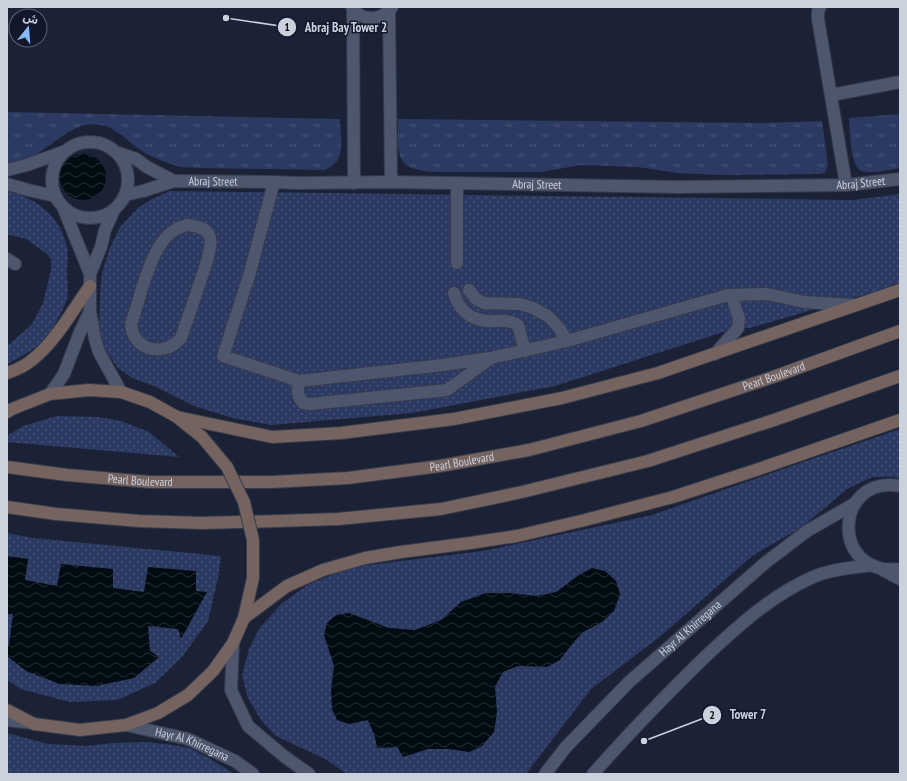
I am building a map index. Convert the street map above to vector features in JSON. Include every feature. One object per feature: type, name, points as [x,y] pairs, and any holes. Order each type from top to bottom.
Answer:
[{"type":"main road","points":[[7,373],[31,361],[59,333],[90,280]]},
{"type":"main road","points":[[177,417],[272,437],[342,433],[454,419],[562,398],[658,373],[900,290]]},
{"type":"main road","name":"Pearl Boulevard","points":[[7,467],[67,475],[150,482],[272,482],[348,478],[440,466],[529,450],[641,421],[773,378],[900,331]]},
{"type":"main road","points":[[7,507],[56,514],[139,521],[202,523],[278,522],[338,519],[441,509],[522,492],[648,461],[774,420],[900,376]]},
{"type":"main road","points":[[7,710],[34,724],[80,730],[126,725],[158,713],[188,695],[213,671],[233,642],[244,618],[253,578],[253,540],[244,502],[227,467],[202,437],[177,417],[150,402],[121,392],[89,390],[50,394],[9,410]]},
{"type":"main road","points":[[244,618],[287,586],[323,570],[365,558],[517,536],[585,520],[673,497],[900,420]]},
{"type":"street","points":[[820,7],[818,11],[818,19],[846,185]]},
{"type":"street","points":[[353,8],[360,15],[367,18],[383,16],[391,9]]},
{"type":"street","points":[[353,8],[354,183]]},
{"type":"street","points":[[391,9],[392,182]]},
{"type":"street","points":[[831,95],[900,82]]},
{"type":"street","points":[[7,170],[27,165],[63,152],[73,145],[85,142],[97,142],[108,146],[118,153],[124,163],[128,175],[128,187],[123,199],[114,210],[105,230],[90,280],[90,311],[95,339],[99,352],[121,392]]},
{"type":"street","points":[[63,152],[56,161],[52,172],[52,184],[55,196],[63,207],[90,280]]},
{"type":"street","name":"Abraj Street","points":[[118,153],[136,160],[174,181]]},
{"type":"street","name":"Abraj Street","points":[[125,195],[143,192],[174,181],[297,183],[392,182],[678,187],[846,185],[900,179]]},
{"type":"street","points":[[274,182],[249,276],[223,356],[299,380],[443,365],[490,358],[567,341],[724,296],[767,294],[804,302],[858,305]]},
{"type":"street","points":[[457,183],[457,263]]},
{"type":"street","points":[[7,184],[55,196]]},
{"type":"street","points":[[63,207],[75,214],[88,218],[102,216],[114,210]]},
{"type":"street","points":[[182,226],[195,226],[204,230],[210,236],[210,251],[181,338],[174,345],[165,349],[154,350],[144,346],[134,335],[131,327],[151,261],[165,238],[182,226]]},
{"type":"street","points":[[469,290],[476,299],[484,303],[520,304],[533,308],[549,317],[559,328],[567,341]]},
{"type":"street","points":[[454,293],[456,301],[462,310],[472,317],[486,321],[510,321],[518,325],[525,351]]},
{"type":"street","points":[[715,354],[738,328],[739,318],[734,304],[733,295]]},
{"type":"street","points":[[50,394],[64,374],[80,332],[90,311]]},
{"type":"street","points":[[299,380],[297,392],[299,398],[303,403],[310,404],[447,390],[490,358]]},
{"type":"street","name":"Hayr Al Khirregana","points":[[544,774],[566,747],[629,682],[765,563],[806,531],[854,504],[870,489],[881,485],[892,484],[900,486]]},
{"type":"street","points":[[854,504],[848,527],[854,550],[862,559],[900,579]]},
{"type":"street","points":[[592,774],[638,724],[688,674],[728,636],[769,602],[814,576],[833,571],[876,567],[890,570],[900,569]]},
{"type":"street","points":[[233,642],[231,690],[248,726],[285,757],[309,774]]},
{"type":"street","points":[[7,720],[34,724]]},
{"type":"street","name":"Hayr Al Khirregana","points":[[126,725],[188,739],[235,761],[253,774]]},
{"type":"green space","points":[[7,112],[340,119],[341,148],[338,159],[332,166],[325,170],[180,167],[145,153],[107,126],[93,124],[81,126],[68,132],[37,154],[16,163],[7,165]]},
{"type":"green space","points":[[900,114],[900,168],[870,172],[862,171],[855,163],[851,148],[849,118]]},
{"type":"green space","points":[[398,119],[759,123],[822,121],[828,164],[825,173],[819,174],[724,175],[677,173],[638,167],[580,165],[542,172],[434,172],[412,168],[402,161],[398,144]]},
{"type":"green space","points":[[7,191],[36,203],[58,224],[63,233],[67,246],[68,295],[55,324],[43,341],[7,364],[7,344],[9,345],[32,324],[43,303],[51,270],[51,259],[47,254],[26,239],[7,234]]},
{"type":"green space","points":[[170,191],[853,200],[900,194],[900,283],[750,328],[736,328],[555,386],[412,413],[271,425],[233,418],[194,406],[154,386],[132,378],[118,368],[104,348],[99,324],[100,296],[102,273],[109,250],[120,227],[138,208],[152,199]]},
{"type":"green space","points":[[57,416],[98,417],[121,421],[149,432],[179,457],[7,442],[7,436],[23,426]]},
{"type":"green space","points":[[900,429],[900,479],[895,477],[872,477],[847,489],[802,527],[752,556],[662,635],[591,689],[526,774],[347,774],[327,760],[276,736],[261,720],[248,698],[242,676],[249,649],[259,629],[281,604],[309,584],[352,567],[483,551],[652,515]]},
{"type":"green space","points":[[7,533],[33,538],[221,556],[218,578],[208,621],[182,657],[155,683],[117,700],[70,702],[21,689],[7,680]]},
{"type":"green space","points":[[7,733],[48,744],[86,746],[146,742],[189,748],[209,758],[234,774],[7,774]]},
{"type":"water","points":[[83,154],[96,158],[102,164],[106,177],[102,190],[96,196],[83,200],[70,196],[64,190],[60,177],[64,164],[70,158]]},
{"type":"water","points":[[7,556],[28,559],[25,580],[57,586],[61,564],[113,569],[113,588],[144,592],[148,567],[196,571],[196,591],[207,592],[181,639],[178,629],[148,626],[150,651],[159,657],[134,678],[96,686],[60,684],[26,671],[7,656],[7,647],[9,645],[13,614],[7,614]]},
{"type":"water","points":[[592,568],[605,571],[616,581],[620,594],[614,611],[602,622],[583,632],[560,660],[547,667],[518,666],[503,672],[495,687],[497,712],[494,732],[482,746],[469,752],[449,749],[428,749],[403,757],[397,747],[377,748],[375,737],[368,720],[349,724],[337,720],[332,709],[331,690],[334,666],[324,635],[327,623],[336,615],[349,613],[389,628],[415,630],[441,620],[461,602],[485,593],[511,593],[536,596],[556,592],[579,575]]},
{"type":"place","name":"Abraj Bay Tower 2","points":[[226,18]]},
{"type":"place","name":"Tower 7","points":[[644,741]]}]
